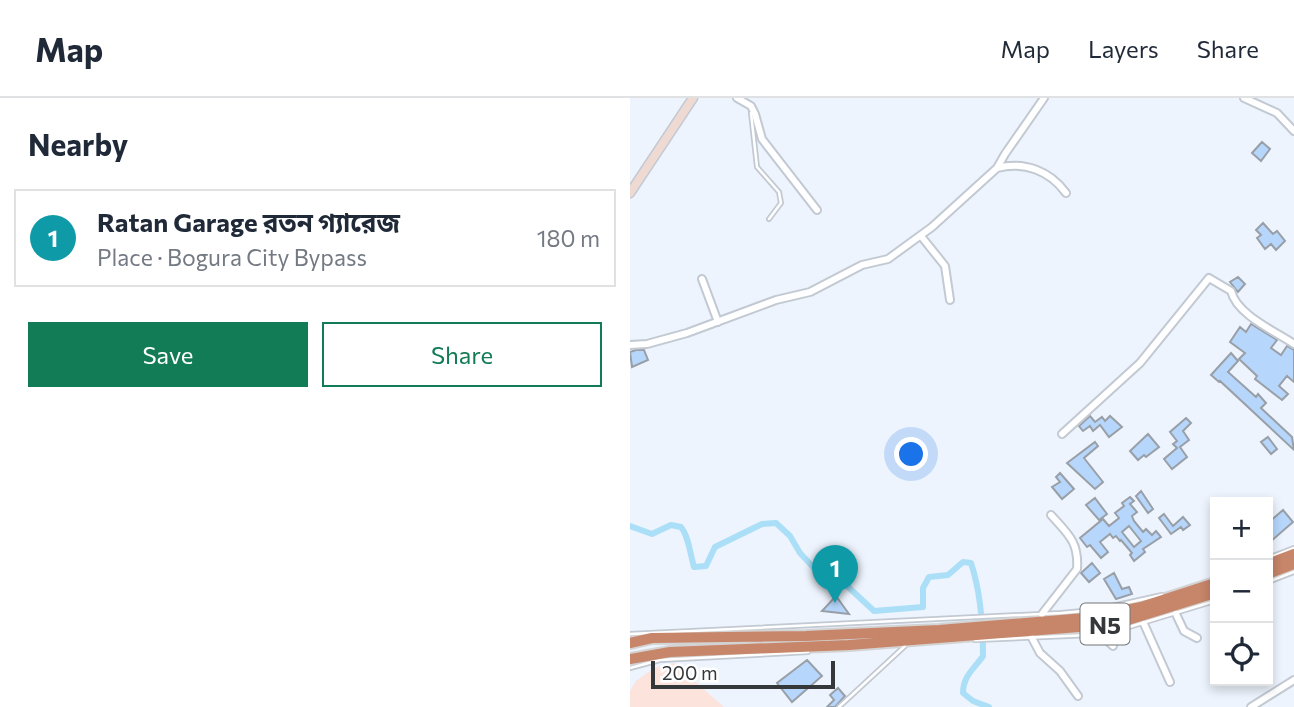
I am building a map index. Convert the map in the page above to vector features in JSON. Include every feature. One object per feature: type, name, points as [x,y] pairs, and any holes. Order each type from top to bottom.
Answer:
[{"type":"highway","points":[[1273,562],[1294,554]]},
{"type":"highway","points":[[1273,572],[1294,564]]},
{"type":"highway","points":[[630,642],[707,634],[806,636],[991,629],[1113,614],[1210,585]]},
{"type":"highway","name":"N5","points":[[991,629],[1091,626],[1125,621],[1210,595]]},
{"type":"highway","points":[[630,660],[652,654],[708,654],[849,645],[974,630]]},
{"type":"street","points":[[630,193],[693,98]]},
{"type":"street","points":[[737,98],[751,106],[762,139],[817,209]]},
{"type":"street","points":[[630,345],[647,344],[776,300],[810,292],[862,265],[888,259],[921,236],[997,168],[1004,153],[1044,98]]},
{"type":"street","points":[[1244,98],[1277,113],[1294,131]]},
{"type":"street","points":[[997,168],[1010,165],[1041,170],[1059,183],[1066,194]]},
{"type":"street","points":[[921,236],[945,266],[950,300]]},
{"type":"street","points":[[1062,434],[1140,363],[1209,278],[1231,291],[1234,302],[1294,344]]},
{"type":"street","points":[[702,279],[718,322]]},
{"type":"street","points":[[1042,614],[1077,569],[1078,560],[1074,542],[1051,515]]},
{"type":"street","points":[[1176,614],[1184,631],[1197,638]]},
{"type":"street","points":[[1144,624],[1170,682]]},
{"type":"street","points":[[1105,633],[1113,646]]},
{"type":"street","points":[[1032,638],[1040,653],[1060,671],[1078,696]]},
{"type":"street","points":[[1251,707],[1294,680]]},
{"type":"lane","points":[[751,106],[757,167],[779,192],[781,204],[769,219]]},
{"type":"lane","points":[[1273,556],[1294,548]]},
{"type":"lane","points":[[1273,580],[1294,572]]},
{"type":"lane","points":[[630,668],[660,660],[708,654],[908,643],[991,629],[1042,614],[1120,605],[1210,579]]},
{"type":"lane","points":[[991,629],[1032,638],[1105,633],[1144,624],[1210,603]]},
{"type":"lane","points":[[630,635],[707,634]]},
{"type":"lane","points":[[839,707],[908,643]]},
{"type":"shaded area","points":[[674,663],[724,707],[630,707],[630,691],[636,681],[654,668]]},
{"type":"building","points":[[1262,142],[1270,149],[1261,161],[1252,153]]},
{"type":"building","points":[[1263,223],[1273,234],[1277,231],[1285,241],[1276,250],[1271,244],[1265,249],[1257,238],[1261,235],[1256,230]]},
{"type":"building","points":[[1238,277],[1245,284],[1238,292],[1230,282]]},
{"type":"building","points":[[1251,324],[1277,340],[1271,348],[1281,355],[1287,346],[1294,350],[1294,382],[1287,376],[1279,386],[1288,394],[1282,400],[1255,379],[1257,376],[1239,359],[1245,353],[1230,342],[1240,327],[1246,332]]},
{"type":"building","points":[[644,350],[648,360],[632,367],[630,352]]},
{"type":"building","points":[[1231,353],[1238,361],[1228,372],[1266,403],[1261,408],[1292,437],[1294,450],[1211,375]]},
{"type":"building","points":[[1090,416],[1095,422],[1102,417],[1105,421],[1110,416],[1122,427],[1109,437],[1100,425],[1093,431],[1090,426],[1083,431],[1079,426]]},
{"type":"building","points":[[1186,418],[1191,423],[1183,431],[1189,440],[1180,447],[1187,457],[1172,469],[1164,459],[1177,448],[1173,444],[1177,441],[1170,432]]},
{"type":"building","points":[[1148,434],[1159,447],[1138,460],[1130,451]]},
{"type":"building","points":[[1268,437],[1277,449],[1271,454],[1261,442]]},
{"type":"building","points":[[1095,442],[1098,446],[1084,458],[1103,482],[1095,489],[1067,463]]},
{"type":"building","points":[[1060,473],[1074,489],[1062,499],[1052,487],[1060,482],[1056,477]]},
{"type":"building","points":[[1141,491],[1153,509],[1148,513],[1136,496]]},
{"type":"building","points":[[1130,497],[1134,501],[1130,504],[1137,512],[1132,516],[1134,521],[1143,532],[1146,529],[1152,535],[1156,531],[1161,537],[1143,549],[1145,552],[1134,561],[1130,555],[1132,553],[1116,536],[1113,538],[1110,534],[1100,542],[1108,552],[1101,558],[1080,538],[1103,519],[1109,526],[1119,518],[1115,513],[1124,506],[1122,503]],"holes":[[[1129,526],[1141,541],[1134,547],[1122,532]]]},
{"type":"building","points":[[1095,498],[1107,514],[1099,520],[1086,505]]},
{"type":"building","points":[[1283,510],[1293,522],[1273,539],[1273,519]]},
{"type":"building","points":[[1164,514],[1173,526],[1183,517],[1190,525],[1171,534],[1159,518]]},
{"type":"building","points":[[1092,563],[1100,573],[1089,582],[1081,573]]},
{"type":"building","points":[[1114,573],[1122,589],[1129,587],[1132,594],[1116,599],[1104,579]]},
{"type":"building","points":[[836,596],[849,614],[822,611]]},
{"type":"building","points":[[807,660],[822,676],[792,702],[777,683]]},
{"type":"building","points":[[838,688],[845,696],[835,707],[827,707],[834,700],[830,695]]},
{"type":"waterway","points":[[630,526],[652,534],[671,525],[681,527],[688,541],[694,567],[706,566],[715,547],[762,524],[776,523],[790,536],[800,553],[814,568],[846,585],[874,611],[923,607],[923,588],[929,577],[948,575],[963,562],[971,563],[981,609],[983,656],[967,677],[963,693],[973,701],[989,707]]},
{"type":"place","name":"Ratan Garage রতন গ্যারেজ","points":[[835,603]]}]
